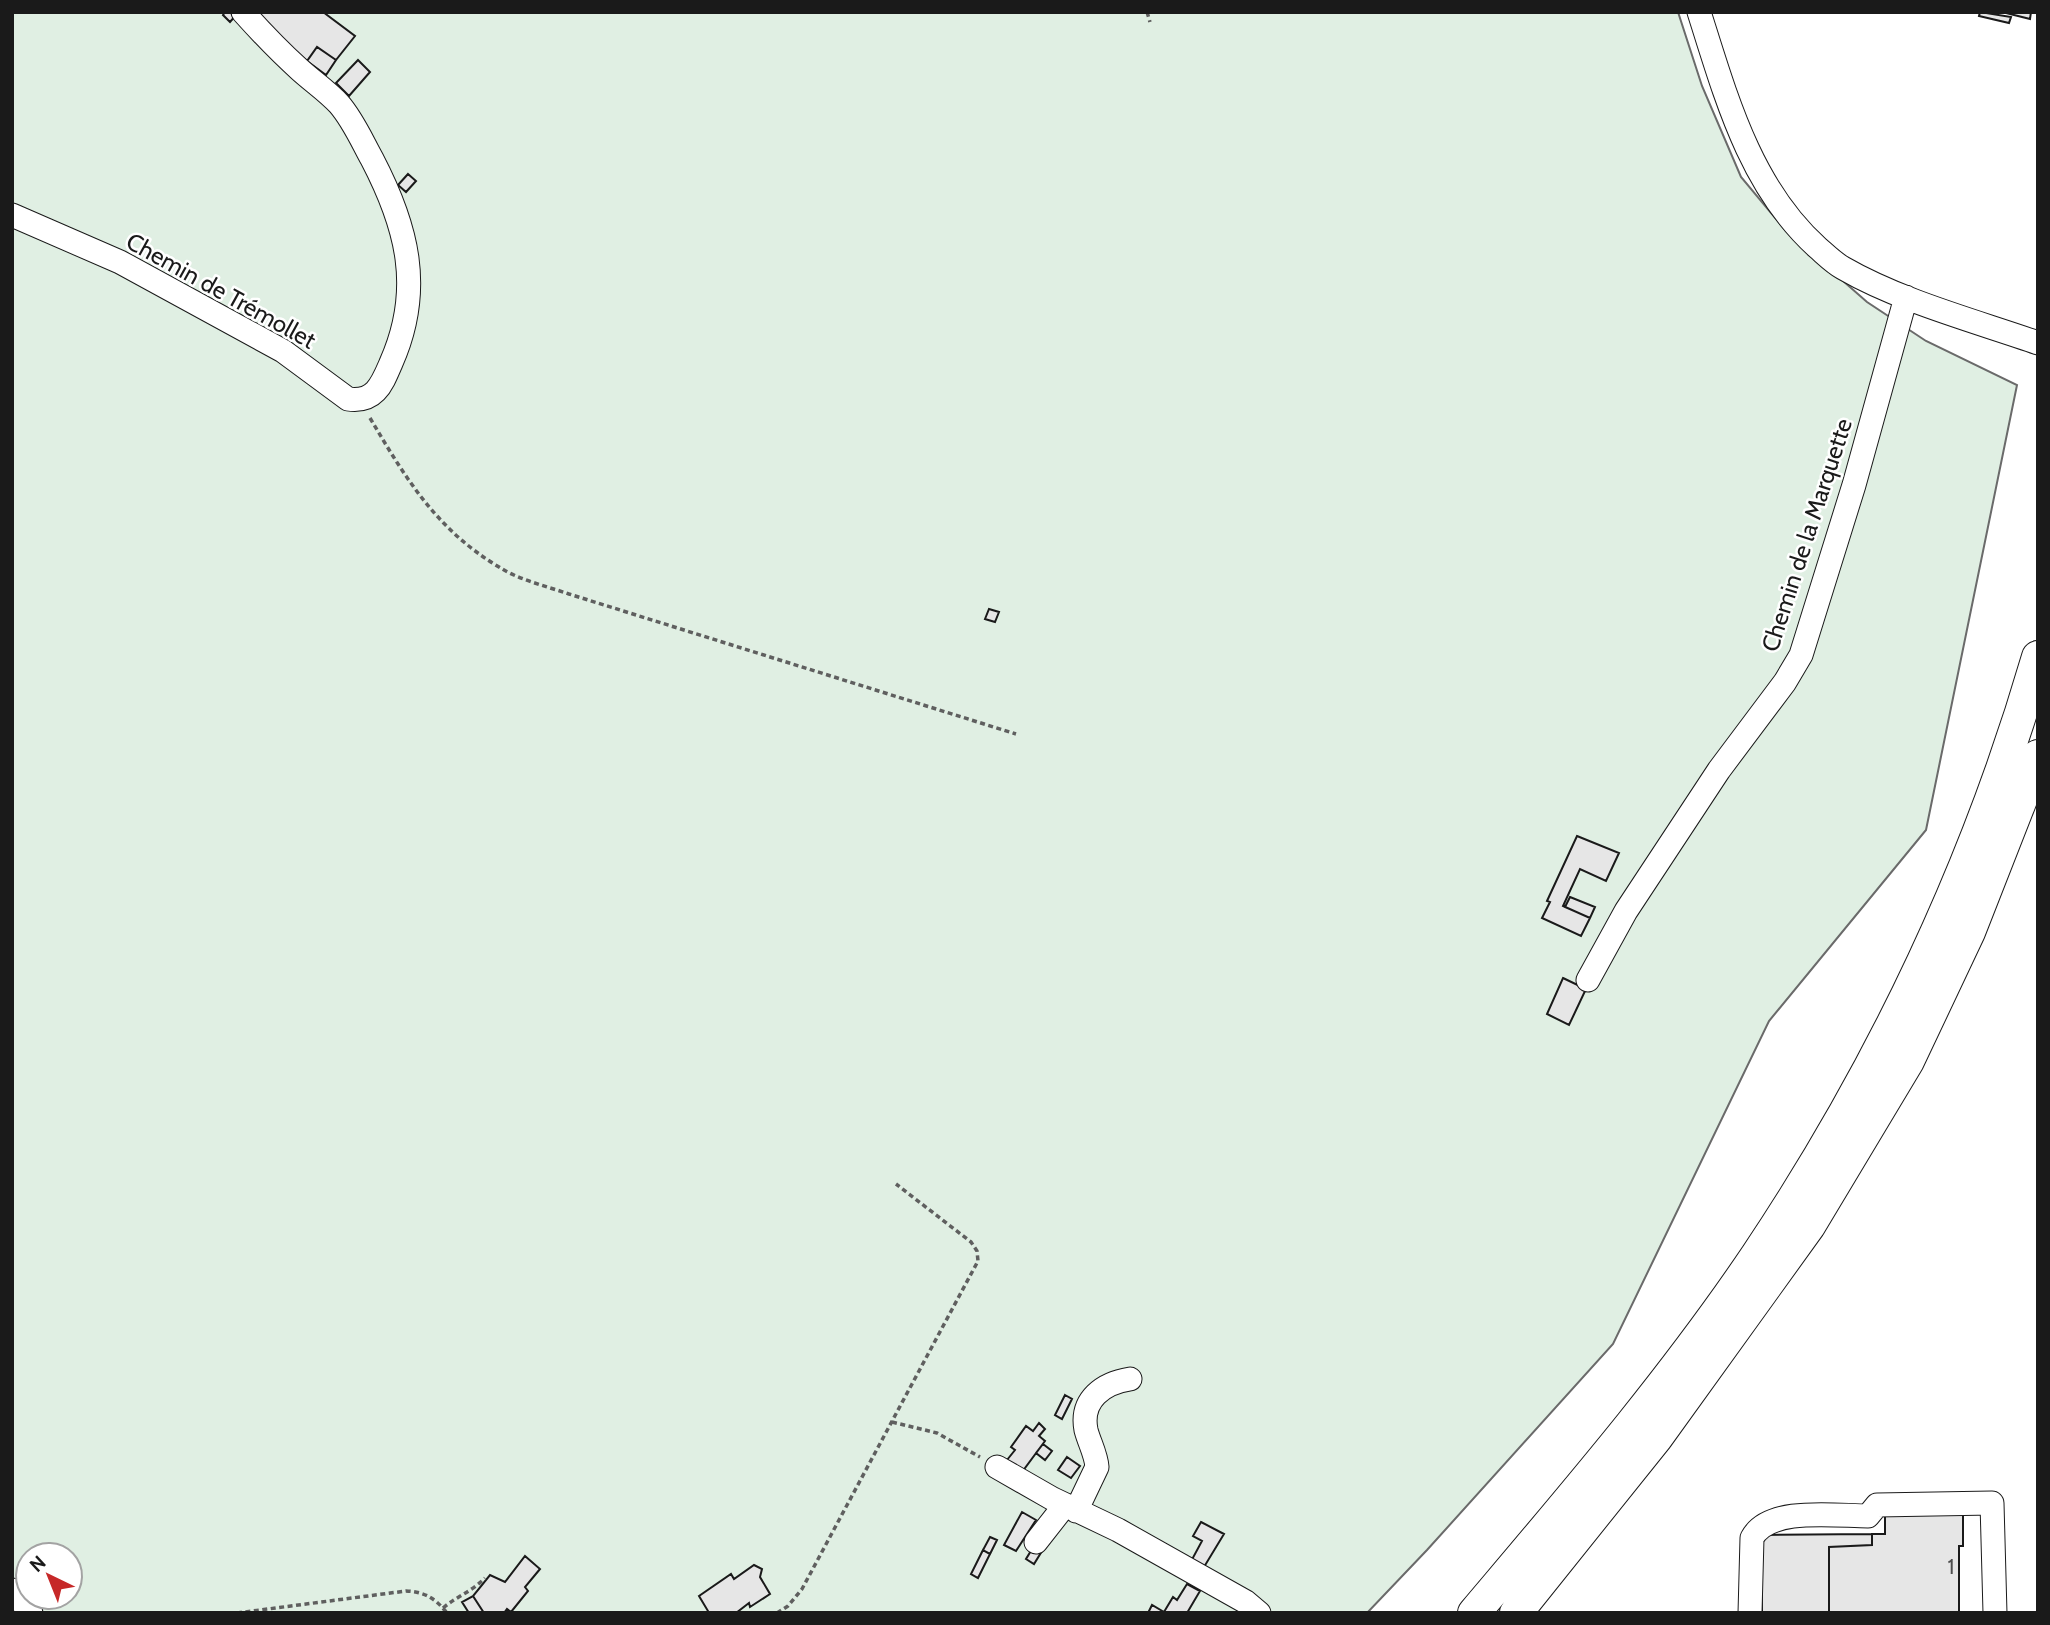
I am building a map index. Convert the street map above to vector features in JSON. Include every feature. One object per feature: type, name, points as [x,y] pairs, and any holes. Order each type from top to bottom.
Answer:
[{"type":"highway","points":[[1474,1613],[1633,1421],[1701,1334],[1763,1245],[1857,1093],[1895,1021],[1944,916],[2000,775],[2038,657]]},
{"type":"highway","points":[[1516,1613],[1657,1437],[1809,1226],[1908,1061],[1969,932],[2038,755]]},
{"type":"street","points":[[243,12],[269,42],[330,95],[346,113],[385,184],[407,246],[410,275],[405,316],[394,356],[382,383],[372,395],[360,401]]},
{"type":"street","points":[[1699,12],[1744,145],[1773,196],[1804,235],[1840,267],[1884,290],[2038,343]]},
{"type":"street","name":"Chemin de Trémollet","points":[[12,215],[120,262],[283,351],[348,400],[360,401]]},
{"type":"street","name":"Chemin de la Marquette","points":[[1588,980],[1626,911],[1718,769],[1785,682],[1801,655],[1854,485],[1906,296]]},
{"type":"street","points":[[1036,1542],[1097,1467],[1086,1430],[1086,1411],[1105,1385],[1130,1379]]},
{"type":"street","points":[[997,1467],[1065,1505],[1118,1530],[1247,1609]]},
{"type":"street","points":[[1750,1613],[1752,1538],[1763,1524],[1794,1515],[1868,1516],[1877,1505],[1992,1503],[1995,1613]]},
{"type":"street","points":[[12,1590],[31,1613]]},
{"type":"path","points":[[1147,12],[1150,22]]},
{"type":"path","points":[[360,401],[395,459],[430,509],[456,537],[501,569],[569,594],[1016,734]]},
{"type":"path","points":[[777,1613],[788,1606],[802,1589],[978,1261],[977,1251],[971,1242],[896,1184]]},
{"type":"path","points":[[892,1422],[937,1433],[997,1467]]},
{"type":"path","points":[[443,1608],[468,1594],[485,1578]]},
{"type":"path","points":[[237,1613],[406,1591],[427,1594],[447,1613]]},
{"type":"green space","points":[[12,12],[1678,12],[1702,86],[1741,177],[1786,231],[1867,302],[1926,341],[2017,385],[1926,830],[1769,1021],[1613,1344],[1367,1613],[12,1613]]},
{"type":"building","points":[[225,12],[237,14],[230,22],[223,15]]},
{"type":"building","points":[[257,12],[323,12],[355,36],[336,60],[317,47],[307,61],[261,25]]},
{"type":"building","points":[[1980,12],[2011,17],[2009,23],[1979,16]]},
{"type":"building","points":[[2002,12],[2031,12],[2030,19]]},
{"type":"building","points":[[317,47],[336,60],[326,75],[307,61]]},
{"type":"building","points":[[358,60],[370,72],[349,96],[336,83]]},
{"type":"building","points":[[408,174],[416,181],[406,192],[398,185]]},
{"type":"building","points":[[989,609],[999,612],[995,622],[985,619]]},
{"type":"building","points":[[1577,836],[1619,853],[1606,881],[1580,869],[1563,906],[1590,918],[1581,936],[1542,918]]},
{"type":"building","points":[[1570,897],[1595,907],[1590,918],[1565,907]]},
{"type":"building","points":[[1563,978],[1586,989],[1569,1025],[1547,1014]]},
{"type":"building","points":[[1065,1395],[1072,1399],[1062,1419],[1055,1415]]},
{"type":"building","points":[[1039,1423],[1045,1429],[1039,1436],[1045,1441],[1022,1472],[1007,1460],[1015,1450],[1011,1447],[1026,1426],[1033,1431]]},
{"type":"building","points":[[1043,1444],[1052,1451],[1045,1460],[1036,1453]]},
{"type":"building","points":[[1067,1457],[1080,1466],[1071,1478],[1058,1470]]},
{"type":"building","points":[[1963,1511],[1963,1546],[1959,1546],[1959,1613],[1829,1613],[1829,1547],[1872,1545],[1872,1534],[1885,1534],[1885,1512]]},
{"type":"building","points":[[1022,1512],[1036,1520],[1016,1551],[1004,1545]]},
{"type":"building","points":[[1201,1522],[1224,1534],[1201,1572],[1189,1565],[1202,1541],[1193,1536]]},
{"type":"building","points":[[1872,1534],[1872,1545],[1829,1547],[1829,1613],[1762,1613],[1761,1535]]},
{"type":"building","points":[[990,1537],[997,1540],[990,1554],[983,1550]]},
{"type":"building","points":[[1034,1546],[1042,1551],[1034,1564],[1026,1559]]},
{"type":"building","points":[[983,1550],[990,1554],[978,1578],[971,1574]]},
{"type":"building","points":[[525,1556],[540,1569],[525,1587],[528,1591],[511,1612],[507,1609],[504,1613],[484,1613],[473,1596],[490,1575],[505,1582]]},
{"type":"building","points":[[754,1565],[762,1569],[760,1577],[770,1594],[750,1607],[749,1603],[736,1613],[706,1613],[708,1611],[699,1596],[731,1574],[734,1579]]},
{"type":"building","points":[[1187,1584],[1200,1591],[1187,1613],[1148,1613],[1152,1605],[1164,1612],[1173,1597],[1177,1600]]},
{"type":"building","points":[[473,1596],[484,1613],[469,1613],[462,1602]]}]
